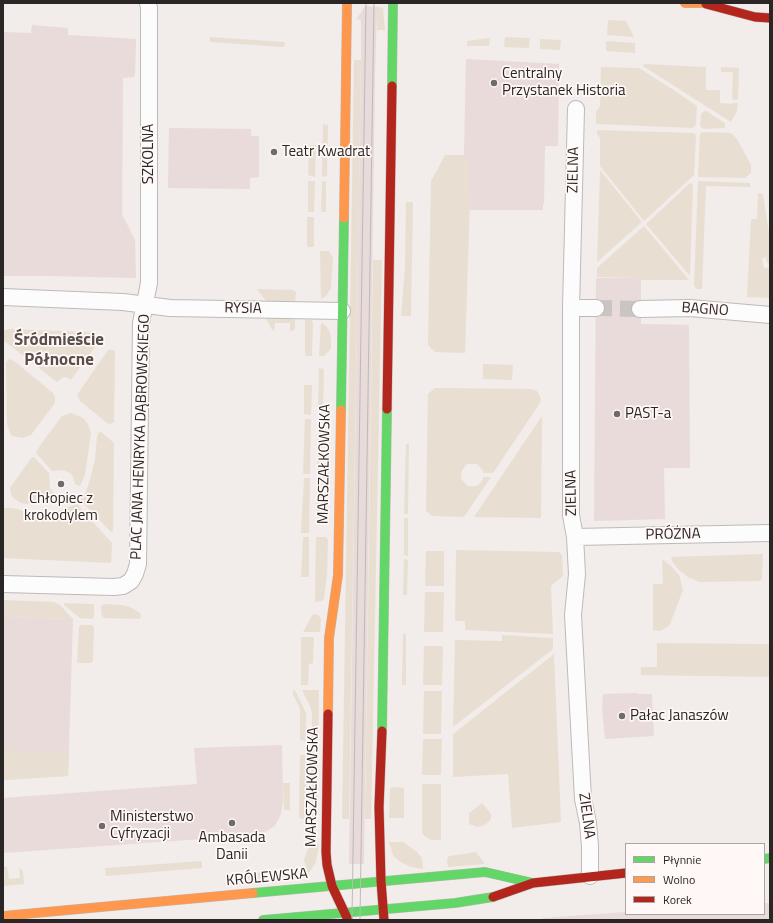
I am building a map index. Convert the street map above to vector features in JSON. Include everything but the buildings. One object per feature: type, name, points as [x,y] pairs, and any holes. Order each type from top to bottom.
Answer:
[{"type":"main road","name":"MARSZAŁKOWSKA","points":[[346,3],[338,575],[329,638],[326,852],[327,865],[332,886],[346,916]]},
{"type":"main road","points":[[384,920],[381,881],[379,807],[383,716],[393,3]]},
{"type":"main road","points":[[685,3],[716,3]]},
{"type":"main road","points":[[706,4],[755,17],[770,18]]},
{"type":"main road","name":"KRÓLEWSKA","points":[[3,916],[485,872],[533,883]]},
{"type":"main road","name":"KRÓLEWSKA","points":[[263,920],[346,916],[383,910],[456,903],[491,898],[533,883],[625,873]]},
{"type":"street","name":"SZKOLNA","points":[[145,305],[149,283],[148,3]]},
{"type":"street","name":"ZIELNA","points":[[576,109],[571,308],[571,515],[575,537],[577,574],[573,615],[583,799],[588,823],[590,876]]},
{"type":"street","name":"PLAC JANA HENRYKA DĄBROWSKIEGO","points":[[3,297],[124,302],[145,305],[141,323],[138,564],[135,574],[131,581],[124,586],[114,587],[3,584]]},
{"type":"street","name":"RYSIA","points":[[145,305],[170,308],[342,311]]},
{"type":"street","points":[[571,308],[596,308]]},
{"type":"street","name":"BAGNO","points":[[640,309],[690,308],[770,315]]},
{"type":"street","name":"PRÓŻNA","points":[[575,537],[770,533]]},
{"type":"shaded area","points":[[365,6],[379,7],[377,10],[375,74],[364,864],[349,864],[361,60],[361,21],[359,19],[356,20]]},
{"type":"shaded area","points":[[379,7],[383,8],[385,30],[377,30],[377,9]]},
{"type":"shaded area","points":[[608,20],[626,21],[634,37],[607,35]]},
{"type":"shaded area","points":[[32,25],[68,28],[68,35],[136,39],[135,75],[134,77],[123,78],[122,214],[135,240],[136,278],[3,276],[3,32],[31,33]]},
{"type":"shaded area","points":[[210,37],[285,42],[284,47],[210,42]]},
{"type":"shaded area","points":[[505,37],[530,38],[529,48],[504,47]]},
{"type":"shaded area","points":[[490,38],[489,46],[467,46],[467,41]]},
{"type":"shaded area","points":[[540,39],[561,40],[560,50],[540,49]]},
{"type":"shaded area","points":[[606,41],[635,43],[635,53],[606,51]]},
{"type":"shaded area","points":[[466,59],[559,64],[558,146],[545,146],[543,210],[470,210],[464,155]]},
{"type":"shaded area","points":[[354,60],[361,60],[349,819],[342,819]]},
{"type":"shaded area","points":[[644,64],[706,67],[706,90],[720,90],[720,103],[738,103],[737,111],[731,122],[643,66]]},
{"type":"shaded area","points":[[601,67],[639,68],[697,106],[695,126],[692,128],[596,124],[596,111],[600,107]]},
{"type":"shaded area","points":[[721,67],[739,68],[738,99],[736,100],[732,99],[733,72],[721,72]]},
{"type":"shaded area","points":[[704,111],[725,123],[725,128],[704,129],[701,127],[701,114]]},
{"type":"shaded area","points":[[323,124],[328,125],[327,176],[322,177]]},
{"type":"shaded area","points":[[169,128],[251,129],[251,136],[259,136],[259,177],[250,178],[250,189],[168,188]]},
{"type":"shaded area","points":[[597,130],[694,133],[696,135],[694,175],[644,221],[600,166],[600,138],[597,134]]},
{"type":"shaded area","points":[[702,132],[731,133],[737,139],[751,165],[751,173],[745,178],[698,177],[700,134]]},
{"type":"shaded area","points":[[309,145],[316,145],[315,177],[308,175]]},
{"type":"shaded area","points":[[445,155],[468,155],[470,202],[465,353],[435,352],[428,345],[431,181]]},
{"type":"shaded area","points":[[600,170],[642,222],[597,262]]},
{"type":"shaded area","points":[[309,181],[315,181],[314,212],[308,212]]},
{"type":"shaded area","points":[[322,181],[326,182],[325,212],[321,212]]},
{"type":"shaded area","points":[[698,181],[750,183],[750,187],[706,186],[702,289],[696,289],[694,285]]},
{"type":"shaded area","points":[[690,183],[693,184],[690,276],[646,224]]},
{"type":"shaded area","points":[[758,193],[763,194],[770,241],[770,263],[767,263],[766,257],[762,258],[764,268],[770,267],[770,298],[747,297],[751,219],[757,219]]},
{"type":"shaded area","points":[[406,202],[413,202],[411,316],[401,316],[405,267]]},
{"type":"shaded area","points":[[307,217],[314,217],[314,247],[307,246]]},
{"type":"shaded area","points":[[644,226],[689,280],[640,280],[640,278],[597,277],[597,268]]},
{"type":"shaded area","points":[[320,251],[329,251],[333,257],[331,288],[326,296],[321,299]]},
{"type":"shaded area","points":[[373,260],[382,260],[371,819],[365,819]]},
{"type":"shaded area","points":[[596,278],[641,278],[641,324],[689,325],[690,468],[664,468],[665,519],[594,521]]},
{"type":"shaded area","points":[[257,289],[293,290],[296,292],[295,302],[266,301]]},
{"type":"shaded area","points":[[266,318],[295,319],[295,329],[290,331],[290,323],[275,323],[274,331]]},
{"type":"shaded area","points":[[305,320],[311,320],[313,323],[312,356],[306,356],[305,354]]},
{"type":"shaded area","points":[[321,323],[324,324],[329,330],[331,338],[331,349],[324,356],[319,356]]},
{"type":"shaded area","points":[[9,329],[90,332],[96,336],[97,344],[71,380],[66,377],[57,382],[3,340],[3,331]]},
{"type":"shaded area","points":[[110,349],[115,351],[114,422],[111,424],[107,423],[80,401],[77,395]]},
{"type":"shaded area","points":[[9,359],[14,361],[53,393],[55,397],[55,403],[31,435],[22,438],[12,436],[7,424],[6,362]]},
{"type":"shaded area","points":[[483,364],[513,365],[512,380],[483,379]]},
{"type":"shaded area","points":[[319,368],[324,369],[323,414],[321,415],[318,415]]},
{"type":"shaded area","points":[[304,385],[312,385],[311,415],[304,414]]},
{"type":"shaded area","points":[[435,388],[531,389],[537,391],[541,398],[540,403],[493,473],[483,473],[483,470],[477,464],[467,464],[462,470],[461,479],[468,486],[477,486],[483,480],[483,477],[491,477],[464,517],[432,516],[426,511],[428,394]]},
{"type":"shaded area","points":[[71,413],[83,418],[88,424],[91,433],[85,475],[80,486],[75,484],[73,476],[70,473],[63,470],[52,471],[36,453],[62,416]]},
{"type":"shaded area","points":[[542,416],[541,518],[474,517]]},
{"type":"shaded area","points":[[305,419],[311,419],[310,474],[303,473]]},
{"type":"shaded area","points":[[318,420],[323,421],[322,434],[319,438],[322,445],[322,474],[317,474]]},
{"type":"shaded area","points":[[100,431],[114,443],[113,531],[111,532],[80,500],[85,494],[90,480],[95,459],[97,436]]},
{"type":"shaded area","points":[[406,444],[409,444],[408,514],[404,514]]},
{"type":"shaded area","points":[[32,457],[35,458],[49,473],[50,489],[55,494],[64,497],[65,499],[63,501],[49,504],[28,504],[21,503],[12,497],[10,488]]},
{"type":"shaded area","points":[[304,478],[310,478],[309,533],[301,533]]},
{"type":"shaded area","points":[[317,478],[322,478],[321,512],[316,517]]},
{"type":"shaded area","points":[[77,504],[112,543],[111,563],[3,558],[3,508],[12,508],[42,515],[56,512]]},
{"type":"shaded area","points":[[404,518],[408,518],[408,556],[404,555]]},
{"type":"shaded area","points":[[303,537],[309,537],[309,577],[301,577]]},
{"type":"shaded area","points":[[316,537],[326,537],[328,540],[327,575],[324,599],[315,602]]},
{"type":"shaded area","points":[[456,550],[559,552],[562,555],[563,576],[551,586],[553,634],[465,630],[465,621],[455,621]]},
{"type":"shaded area","points":[[426,551],[444,551],[444,586],[425,586]]},
{"type":"shaded area","points":[[763,554],[762,578],[760,581],[699,582],[688,577],[679,570],[673,563],[671,557]]},
{"type":"shaded area","points":[[404,559],[408,560],[407,595],[403,595]]},
{"type":"shaded area","points":[[662,559],[679,575],[683,590],[670,624],[660,631],[653,630],[653,584],[663,584]]},
{"type":"shaded area","points":[[425,592],[444,592],[443,632],[424,632]]},
{"type":"shaded area","points":[[3,600],[54,602],[60,605],[73,619],[3,617]]},
{"type":"shaded area","points":[[64,603],[92,604],[94,605],[94,617],[92,619],[80,618],[64,605]]},
{"type":"shaded area","points":[[103,604],[130,607],[140,613],[141,617],[139,619],[104,618],[102,616],[101,607]]},
{"type":"shaded area","points":[[313,614],[318,615],[321,619],[320,632],[303,632]]},
{"type":"shaded area","points":[[3,617],[73,619],[68,776],[3,780]]},
{"type":"shaded area","points":[[81,625],[92,625],[94,627],[93,661],[91,663],[77,662],[79,627]]},
{"type":"shaded area","points":[[403,634],[406,634],[406,685],[402,685]]},
{"type":"shaded area","points":[[502,635],[553,638],[553,649],[453,727],[455,640],[502,641]]},
{"type":"shaded area","points":[[301,637],[314,637],[313,663],[309,664],[308,685],[301,685]]},
{"type":"shaded area","points":[[657,643],[770,644],[770,677],[641,675],[641,667],[657,667]]},
{"type":"shaded area","points":[[424,646],[443,646],[442,685],[423,685]]},
{"type":"shaded area","points":[[554,654],[561,822],[512,828],[508,774],[453,777],[453,734]]},
{"type":"shaded area","points":[[293,690],[295,690],[306,713],[306,741],[300,740],[300,709],[293,694]]},
{"type":"shaded area","points":[[302,690],[319,690],[317,819],[311,820],[312,714],[310,706]]},
{"type":"shaded area","points":[[424,691],[442,691],[441,734],[423,734]]},
{"type":"shaded area","name":"Pałac Janaszów","points":[[603,694],[652,694],[654,736],[605,739],[602,707]]},
{"type":"shaded area","points":[[423,739],[442,739],[441,775],[422,775]]},
{"type":"shaded area","points":[[282,745],[283,800],[281,814],[275,826],[258,835],[3,853],[3,798],[197,784],[194,748]]},
{"type":"shaded area","points":[[3,750],[69,753],[68,776],[3,780]]},
{"type":"shaded area","points":[[300,755],[306,755],[305,819],[301,819],[299,817]]},
{"type":"shaded area","points":[[283,783],[290,783],[290,810],[284,810]]},
{"type":"shaded area","points":[[422,784],[441,784],[441,840],[431,840],[422,833]]},
{"type":"shaded area","points":[[393,787],[404,788],[404,818],[389,818],[390,789]]},
{"type":"shaded area","points":[[482,803],[491,814],[491,819],[485,825],[477,827],[469,824],[469,813]]},
{"type":"shaded area","points":[[389,842],[403,842],[417,852],[422,858],[423,869],[411,867],[399,861],[393,855]]},
{"type":"shaded area","points":[[319,844],[316,862],[308,874],[304,859],[309,847]]},
{"type":"shaded area","points":[[476,852],[485,864],[448,867],[447,860],[449,856]]},
{"type":"shaded area","points":[[202,861],[202,868],[106,876],[105,868]]},
{"type":"shaded area","points":[[4,867],[7,867],[9,879],[20,878],[19,867],[23,871],[24,884],[3,886],[3,879],[5,879]]},
{"type":"shaded area","points":[[285,870],[288,873],[288,881],[254,885],[244,874]]},
{"type":"shaded area","points":[[765,903],[770,903],[770,920],[542,920],[543,918],[625,912],[625,915],[765,915]]},
{"type":"tunnel","points":[[596,308],[640,309]]},
{"type":"tram line","points":[[352,920],[366,3]]},
{"type":"tram line","points":[[360,920],[374,3]]},
{"type":"traffic: fast","points":[[392,86],[393,3]]},
{"type":"traffic: fast","points":[[341,410],[344,218]]},
{"type":"traffic: fast","points":[[382,731],[387,409]]},
{"type":"traffic: fast","points":[[765,859],[770,858]]},
{"type":"traffic: fast","points":[[253,893],[485,872],[533,883]]},
{"type":"traffic: fast","points":[[263,920],[455,903],[493,897]]},
{"type":"traffic: slow","points":[[344,218],[347,3]]},
{"type":"traffic: slow","points":[[685,3],[716,3]]},
{"type":"traffic: slow","points":[[328,714],[329,638],[338,575],[341,410]]},
{"type":"traffic: slow","points":[[3,916],[253,893]]},
{"type":"traffic: jam","points":[[706,4],[755,17],[770,18]]},
{"type":"traffic: jam","points":[[387,409],[392,86]]},
{"type":"traffic: jam","points":[[328,714],[327,865],[332,886],[348,920]]},
{"type":"traffic: jam","points":[[382,731],[379,807],[381,881],[384,920]]},
{"type":"traffic: jam","points":[[493,897],[533,883],[625,873]]},
{"type":"place","name":"Centralny Przystanek Historia","points":[[494,83]]},
{"type":"place","name":"Teatr Kwadrat","points":[[274,152]]},
{"type":"place","name":"PAST-a","points":[[617,414]]},
{"type":"place","name":"Chłopiec z krokodylem","points":[[61,484]]},
{"type":"place","name":"Pałac Janaszów","points":[[622,716]]},
{"type":"place","name":"Ambasada Danii","points":[[232,823]]},
{"type":"place","name":"Ministerstwo Cyfryzacji","points":[[102,826]]},
{"type":"district","name":"Śródmieście Północne","points":[[59,351]]}]
